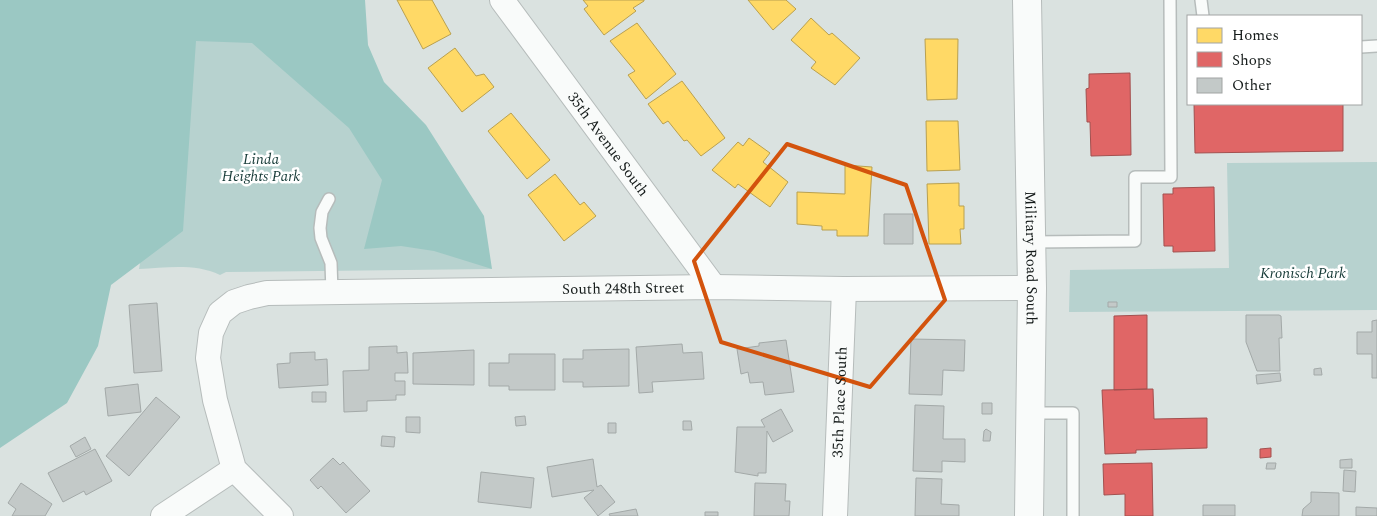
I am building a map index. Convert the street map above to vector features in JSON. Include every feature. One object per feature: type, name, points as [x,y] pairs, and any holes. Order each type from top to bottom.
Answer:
[{"type":"main road","name":"Military Road South","points":[[1027,0],[1032,288],[1029,516]]},
{"type":"street","name":"35th Avenue South","points":[[502,0],[714,287]]},
{"type":"street","name":"South 248th Street","points":[[234,469],[215,400],[208,358],[211,333],[220,313],[234,302],[249,297],[267,294],[332,292],[714,287],[844,289],[1032,288]]},
{"type":"street","name":"35th Place South","points":[[836,516],[844,289]]},
{"type":"street","points":[[163,516],[234,469],[281,516]]},
{"type":"lane","points":[[1031,242],[1135,241],[1135,177],[1171,177],[1170,0]]},
{"type":"lane","points":[[1201,0],[1203,15]]},
{"type":"lane","points":[[1362,47],[1377,46]]},
{"type":"lane","points":[[329,199],[322,212],[320,228],[321,238],[331,263],[332,292]]},
{"type":"lane","points":[[1030,413],[1073,413],[1073,516]]},
{"type":"highlighted area","points":[[787,144],[906,185],[945,300],[870,387],[721,342],[694,261]]},
{"type":"green space","name":"Linda Heights Park","points":[[275,28],[492,269],[226,272],[220,275],[210,271],[190,268],[139,269],[180,32]]},
{"type":"green space","name":"Kronisch Park","points":[[1377,162],[1377,310],[1069,312],[1070,270],[1229,268],[1227,163]]},
{"type":"shaded area","points":[[0,0],[365,0],[368,45],[384,82],[426,125],[484,216],[492,269],[434,251],[401,246],[364,249],[382,180],[349,128],[252,43],[196,41],[183,231],[111,285],[98,346],[67,403],[0,448]]},
{"type":"building: Homes","points":[[397,0],[432,0],[451,34],[423,49]]},
{"type":"building: Homes","points":[[583,0],[644,1],[633,8],[636,11],[604,35],[584,9],[588,6]]},
{"type":"building: Homes","points":[[748,0],[786,0],[796,9],[773,30]]},
{"type":"building: Homes","points":[[811,18],[829,35],[832,33],[860,58],[835,85],[811,68],[816,62],[791,40]]},
{"type":"building: Homes","points":[[637,23],[676,74],[646,99],[628,75],[635,71],[610,41]]},
{"type":"building: Homes","points":[[925,39],[958,39],[957,99],[927,100]]},
{"type":"building: Homes","points":[[455,48],[476,76],[484,74],[494,87],[462,112],[428,68]]},
{"type":"building: Homes","points":[[682,81],[725,138],[701,156],[687,140],[684,141],[668,121],[663,124],[648,104]]},
{"type":"building: Homes","points":[[511,113],[550,160],[527,179],[488,131]]},
{"type":"building: Homes","points":[[926,121],[958,121],[960,170],[927,171]]},
{"type":"building: Homes","points":[[749,138],[770,153],[763,162],[788,182],[770,207],[738,184],[735,188],[712,170],[738,142],[743,146]]},
{"type":"building: Homes","points":[[845,165],[872,167],[868,236],[837,236],[837,230],[822,230],[822,226],[797,224],[797,192],[845,194]]},
{"type":"building: Homes","points":[[555,174],[580,205],[584,202],[596,216],[564,241],[528,195]]},
{"type":"building: Homes","points":[[959,183],[959,206],[964,206],[964,229],[960,229],[961,244],[929,244],[927,184]]},
{"type":"building: Shops","points":[[1130,73],[1131,155],[1091,156],[1090,122],[1087,122],[1086,89],[1089,88],[1089,74]]},
{"type":"building: Shops","points":[[1194,105],[1343,105],[1343,151],[1195,153]]},
{"type":"building: Shops","points":[[1214,187],[1215,251],[1173,252],[1173,246],[1164,246],[1163,194],[1173,194],[1173,188]]},
{"type":"building: Shops","points":[[1147,315],[1147,389],[1114,390],[1114,316]]},
{"type":"building: Shops","points":[[1153,389],[1154,419],[1207,418],[1207,448],[1136,450],[1136,453],[1105,454],[1102,390]]},
{"type":"building: Shops","points":[[1271,448],[1271,457],[1260,458],[1260,449]]},
{"type":"building: Shops","points":[[1152,463],[1153,516],[1125,516],[1125,494],[1104,495],[1103,464]]},
{"type":"building: Other","points":[[884,214],[913,214],[913,244],[884,244]]},
{"type":"building: Other","points":[[1108,302],[1117,302],[1117,307],[1108,307]]},
{"type":"building: Other","points":[[157,303],[162,371],[134,373],[129,305]]},
{"type":"building: Other","points":[[1246,315],[1281,316],[1282,338],[1279,338],[1280,371],[1257,371],[1246,342]]},
{"type":"building: Other","points":[[1377,320],[1377,378],[1372,378],[1372,354],[1357,354],[1357,332],[1372,332],[1372,321]]},
{"type":"building: Other","points":[[911,339],[965,340],[964,371],[943,370],[942,395],[909,394]]},
{"type":"building: Other","points":[[786,340],[794,392],[765,395],[763,382],[750,383],[748,372],[741,374],[737,349],[759,346],[759,343]]},
{"type":"building: Other","points":[[682,344],[683,353],[702,352],[704,379],[652,382],[653,392],[639,393],[636,347]]},
{"type":"building: Other","points":[[397,346],[397,353],[407,352],[408,373],[395,373],[395,381],[405,381],[405,395],[396,395],[396,400],[367,401],[367,411],[344,412],[343,371],[369,370],[369,347]]},
{"type":"building: Other","points":[[629,349],[629,386],[583,387],[583,382],[563,382],[563,359],[583,359],[583,350]]},
{"type":"building: Other","points":[[474,350],[474,385],[413,384],[413,353]]},
{"type":"building: Other","points":[[315,352],[315,360],[327,359],[328,385],[279,388],[277,364],[290,363],[290,353]]},
{"type":"building: Other","points":[[509,354],[555,354],[555,390],[509,390],[509,386],[489,386],[489,363],[509,363]]},
{"type":"building: Other","points":[[1321,368],[1322,375],[1314,375],[1314,369]]},
{"type":"building: Other","points":[[1280,373],[1281,381],[1257,384],[1256,375]]},
{"type":"building: Other","points":[[138,384],[141,412],[108,416],[105,388]]},
{"type":"building: Other","points":[[312,392],[326,392],[326,402],[312,402]]},
{"type":"building: Other","points":[[156,397],[180,417],[129,476],[106,456]]},
{"type":"building: Other","points":[[982,403],[992,403],[992,414],[982,414]]},
{"type":"building: Other","points":[[915,405],[944,406],[943,439],[965,439],[965,462],[942,461],[942,472],[913,471]]},
{"type":"building: Other","points":[[781,409],[793,431],[773,442],[767,431],[766,473],[758,473],[758,476],[735,472],[737,427],[765,427],[761,420]]},
{"type":"building: Other","points":[[525,416],[526,425],[516,426],[515,417]]},
{"type":"building: Other","points":[[406,417],[420,417],[420,433],[406,432]]},
{"type":"building: Other","points":[[683,421],[691,421],[692,430],[683,430]]},
{"type":"building: Other","points":[[608,423],[616,423],[616,433],[608,433]]},
{"type":"building: Other","points":[[986,429],[991,432],[990,441],[983,441]]},
{"type":"building: Other","points":[[382,436],[395,437],[394,447],[381,446]]},
{"type":"building: Other","points":[[85,437],[91,449],[76,457],[70,446]]},
{"type":"building: Other","points":[[95,449],[112,481],[86,495],[84,491],[63,502],[48,473]]},
{"type":"building: Other","points":[[333,458],[340,465],[343,462],[370,491],[346,513],[321,486],[318,489],[310,480]]},
{"type":"building: Other","points":[[593,459],[597,487],[601,485],[615,502],[598,516],[584,498],[594,490],[552,497],[547,467]]},
{"type":"building: Other","points":[[1352,459],[1352,468],[1340,468],[1340,460]]},
{"type":"building: Other","points":[[1267,463],[1276,463],[1275,469],[1266,469]]},
{"type":"building: Other","points":[[1344,470],[1356,471],[1355,492],[1343,491]]},
{"type":"building: Other","points":[[481,472],[534,478],[531,508],[478,502]]},
{"type":"building: Other","points":[[916,478],[942,479],[941,504],[959,505],[959,516],[915,516]]},
{"type":"building: Other","points":[[21,483],[52,504],[45,516],[12,516],[16,509],[8,503]]},
{"type":"building: Other","points":[[755,483],[786,484],[785,501],[790,501],[789,516],[754,516]]},
{"type":"building: Other","points":[[1311,492],[1339,493],[1339,516],[1302,516],[1303,509],[1311,502]]},
{"type":"building: Other","points":[[1203,505],[1235,505],[1235,516],[1203,516]]},
{"type":"building: Other","points":[[1356,507],[1377,508],[1377,516],[1356,516]]},
{"type":"building: Other","points":[[636,509],[638,516],[610,516],[609,514]]},
{"type":"building: Other","points":[[705,512],[718,512],[718,516],[705,516]]}]
